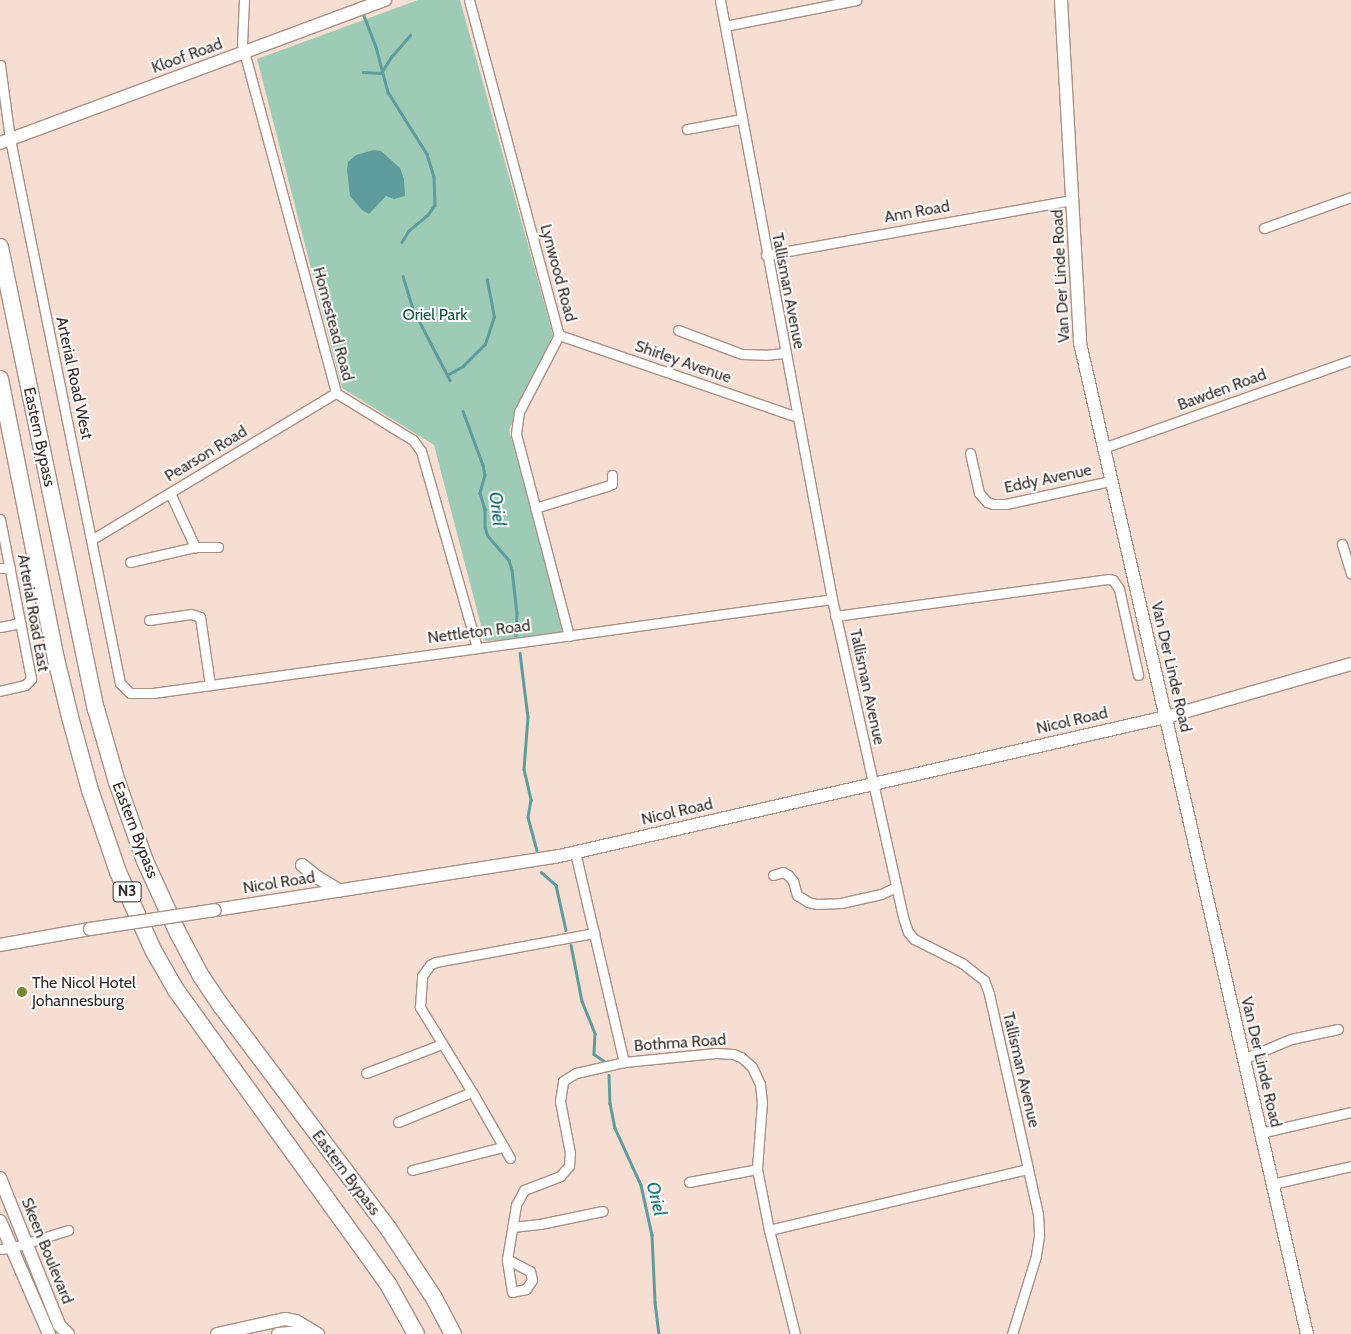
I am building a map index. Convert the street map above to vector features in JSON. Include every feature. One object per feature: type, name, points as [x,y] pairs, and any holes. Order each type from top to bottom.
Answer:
[{"type":"highway","name":"Eastern Bypass","points":[[0,247],[96,709],[117,782],[145,861],[178,933],[201,976],[222,1007],[388,1228],[434,1298],[453,1334]]},
{"type":"highway","name":"Eastern Bypass","points":[[0,379],[56,660],[90,790],[118,872],[153,950],[176,990],[388,1284],[416,1334]]},
{"type":"main road","name":"Kloof Road","points":[[5,141],[385,0]]},
{"type":"main road","name":"Van Der Linde Road","points":[[1061,0],[1080,343],[1110,481],[1307,1334]]},
{"type":"main road","name":"Nicol Road","points":[[0,945],[338,890],[531,861],[1166,717],[1351,664]]},
{"type":"main road","points":[[302,864],[316,877],[338,890]]},
{"type":"main road","name":"Skeen Boulevard","points":[[0,1178],[60,1325],[68,1334]]},
{"type":"main road","name":"Skeen Boulevard","points":[[0,1220],[5,1248],[48,1334]]},
{"type":"main road","points":[[218,1334],[248,1330],[285,1319],[296,1321],[315,1332]]},
{"type":"main road","points":[[278,1334],[315,1332]]},
{"type":"street","name":"Homestead Road","points":[[244,0],[242,37],[245,52],[336,393],[413,440],[421,451],[477,647]]},
{"type":"street","name":"Lynwood Road","points":[[469,0],[559,334],[519,412],[516,434],[569,636]]},
{"type":"street","name":"Tallisman Avenue","points":[[720,0],[784,353],[835,616],[905,926],[911,937],[962,963],[980,976],[987,986],[1028,1169],[1040,1236],[1036,1256],[1012,1334]]},
{"type":"street","points":[[725,26],[856,0]]},
{"type":"street","name":"Arterial Road West","points":[[0,64],[5,141],[120,683],[130,693]]},
{"type":"street","points":[[687,129],[742,119]]},
{"type":"street","points":[[1264,228],[1351,197]]},
{"type":"street","name":"Ann Road","points":[[766,255],[1073,200]]},
{"type":"street","points":[[678,330],[742,354],[766,355],[784,353]]},
{"type":"street","name":"Shirley Avenue","points":[[559,334],[797,417]]},
{"type":"street","name":"Bawden Road","points":[[1103,448],[1351,360]]},
{"type":"street","name":"Pearson Road","points":[[91,540],[336,393]]},
{"type":"street","name":"Eddy Avenue","points":[[970,453],[979,493],[987,502],[993,504],[1006,504],[1110,481]]},
{"type":"street","points":[[535,508],[612,484],[612,475]]},
{"type":"street","points":[[170,493],[195,547]]},
{"type":"street","name":"Arterial Road East","points":[[0,520],[31,679],[25,685],[0,691]]},
{"type":"street","points":[[1342,544],[1351,574]]},
{"type":"street","points":[[130,562],[195,547],[218,548]]},
{"type":"street","points":[[0,568],[10,568]]},
{"type":"street","points":[[835,616],[1108,579],[1113,580],[1120,589],[1138,674]]},
{"type":"street","name":"Nettleton Road","points":[[130,693],[140,695],[832,598]]},
{"type":"street","points":[[149,620],[191,614],[200,617],[210,685]]},
{"type":"street","points":[[0,627],[21,623]]},
{"type":"street","name":"Bothma Road","points":[[574,852],[624,1062],[716,1053],[734,1054],[747,1061],[756,1074],[762,1093],[757,1169],[769,1230],[795,1334]]},
{"type":"street","points":[[774,875],[783,872],[788,875],[793,880],[797,894],[808,902],[816,904],[847,902],[881,894],[896,887]]},
{"type":"street","points":[[510,1158],[420,1007],[422,976],[430,965],[594,933]]},
{"type":"street","points":[[1243,1059],[1291,1039],[1338,1029]]},
{"type":"street","points":[[366,1073],[442,1044]]},
{"type":"street","points":[[507,1259],[516,1204],[520,1194],[528,1187],[560,1176],[570,1162],[560,1101],[563,1081],[576,1073],[624,1062]]},
{"type":"street","points":[[398,1122],[472,1092]]},
{"type":"street","points":[[1260,1133],[1351,1112]]},
{"type":"street","points":[[412,1170],[502,1147]]},
{"type":"street","points":[[1272,1184],[1351,1166]]},
{"type":"street","points":[[689,1182],[757,1169]]},
{"type":"street","points":[[769,1230],[1028,1169]]},
{"type":"street","points":[[512,1227],[540,1224],[603,1211]]},
{"type":"street","points":[[5,1248],[68,1230]]},
{"type":"green space","name":"Oriel Park","points":[[418,0],[460,0],[553,335],[509,430],[565,634],[485,641],[434,445],[342,388],[257,59]]},
{"type":"water","points":[[374,150],[381,151],[400,168],[404,179],[405,196],[394,199],[386,196],[369,214],[362,210],[350,196],[347,170],[348,162],[356,155]]},
{"type":"waterway","points":[[363,13],[376,47],[388,92],[427,154],[434,177],[435,205],[428,215],[409,231],[402,242]]},
{"type":"waterway","points":[[363,72],[381,73],[391,57],[410,35]]},
{"type":"waterway","points":[[403,276],[413,309],[450,380]]},
{"type":"waterway","points":[[447,375],[463,366],[485,344],[494,317],[487,280]]},
{"type":"waterway","name":"Oriel","points":[[463,411],[485,475],[480,493],[485,509],[485,527],[488,536],[509,560],[512,570],[517,613],[516,635]]},
{"type":"waterway","name":"Oriel","points":[[520,653],[528,717],[524,769],[531,800],[528,817],[537,850]]},
{"type":"waterway","points":[[541,872],[556,885],[566,930]]},
{"type":"waterway","name":"Oriel","points":[[571,945],[582,1001],[595,1034],[594,1054],[604,1061]]},
{"type":"waterway","name":"Oriel","points":[[609,1075],[610,1103],[615,1128],[641,1185],[652,1235],[655,1302],[659,1334]]},
{"type":"place","name":"The Nicol Hotel Johannesburg","points":[[22,992]]}]
